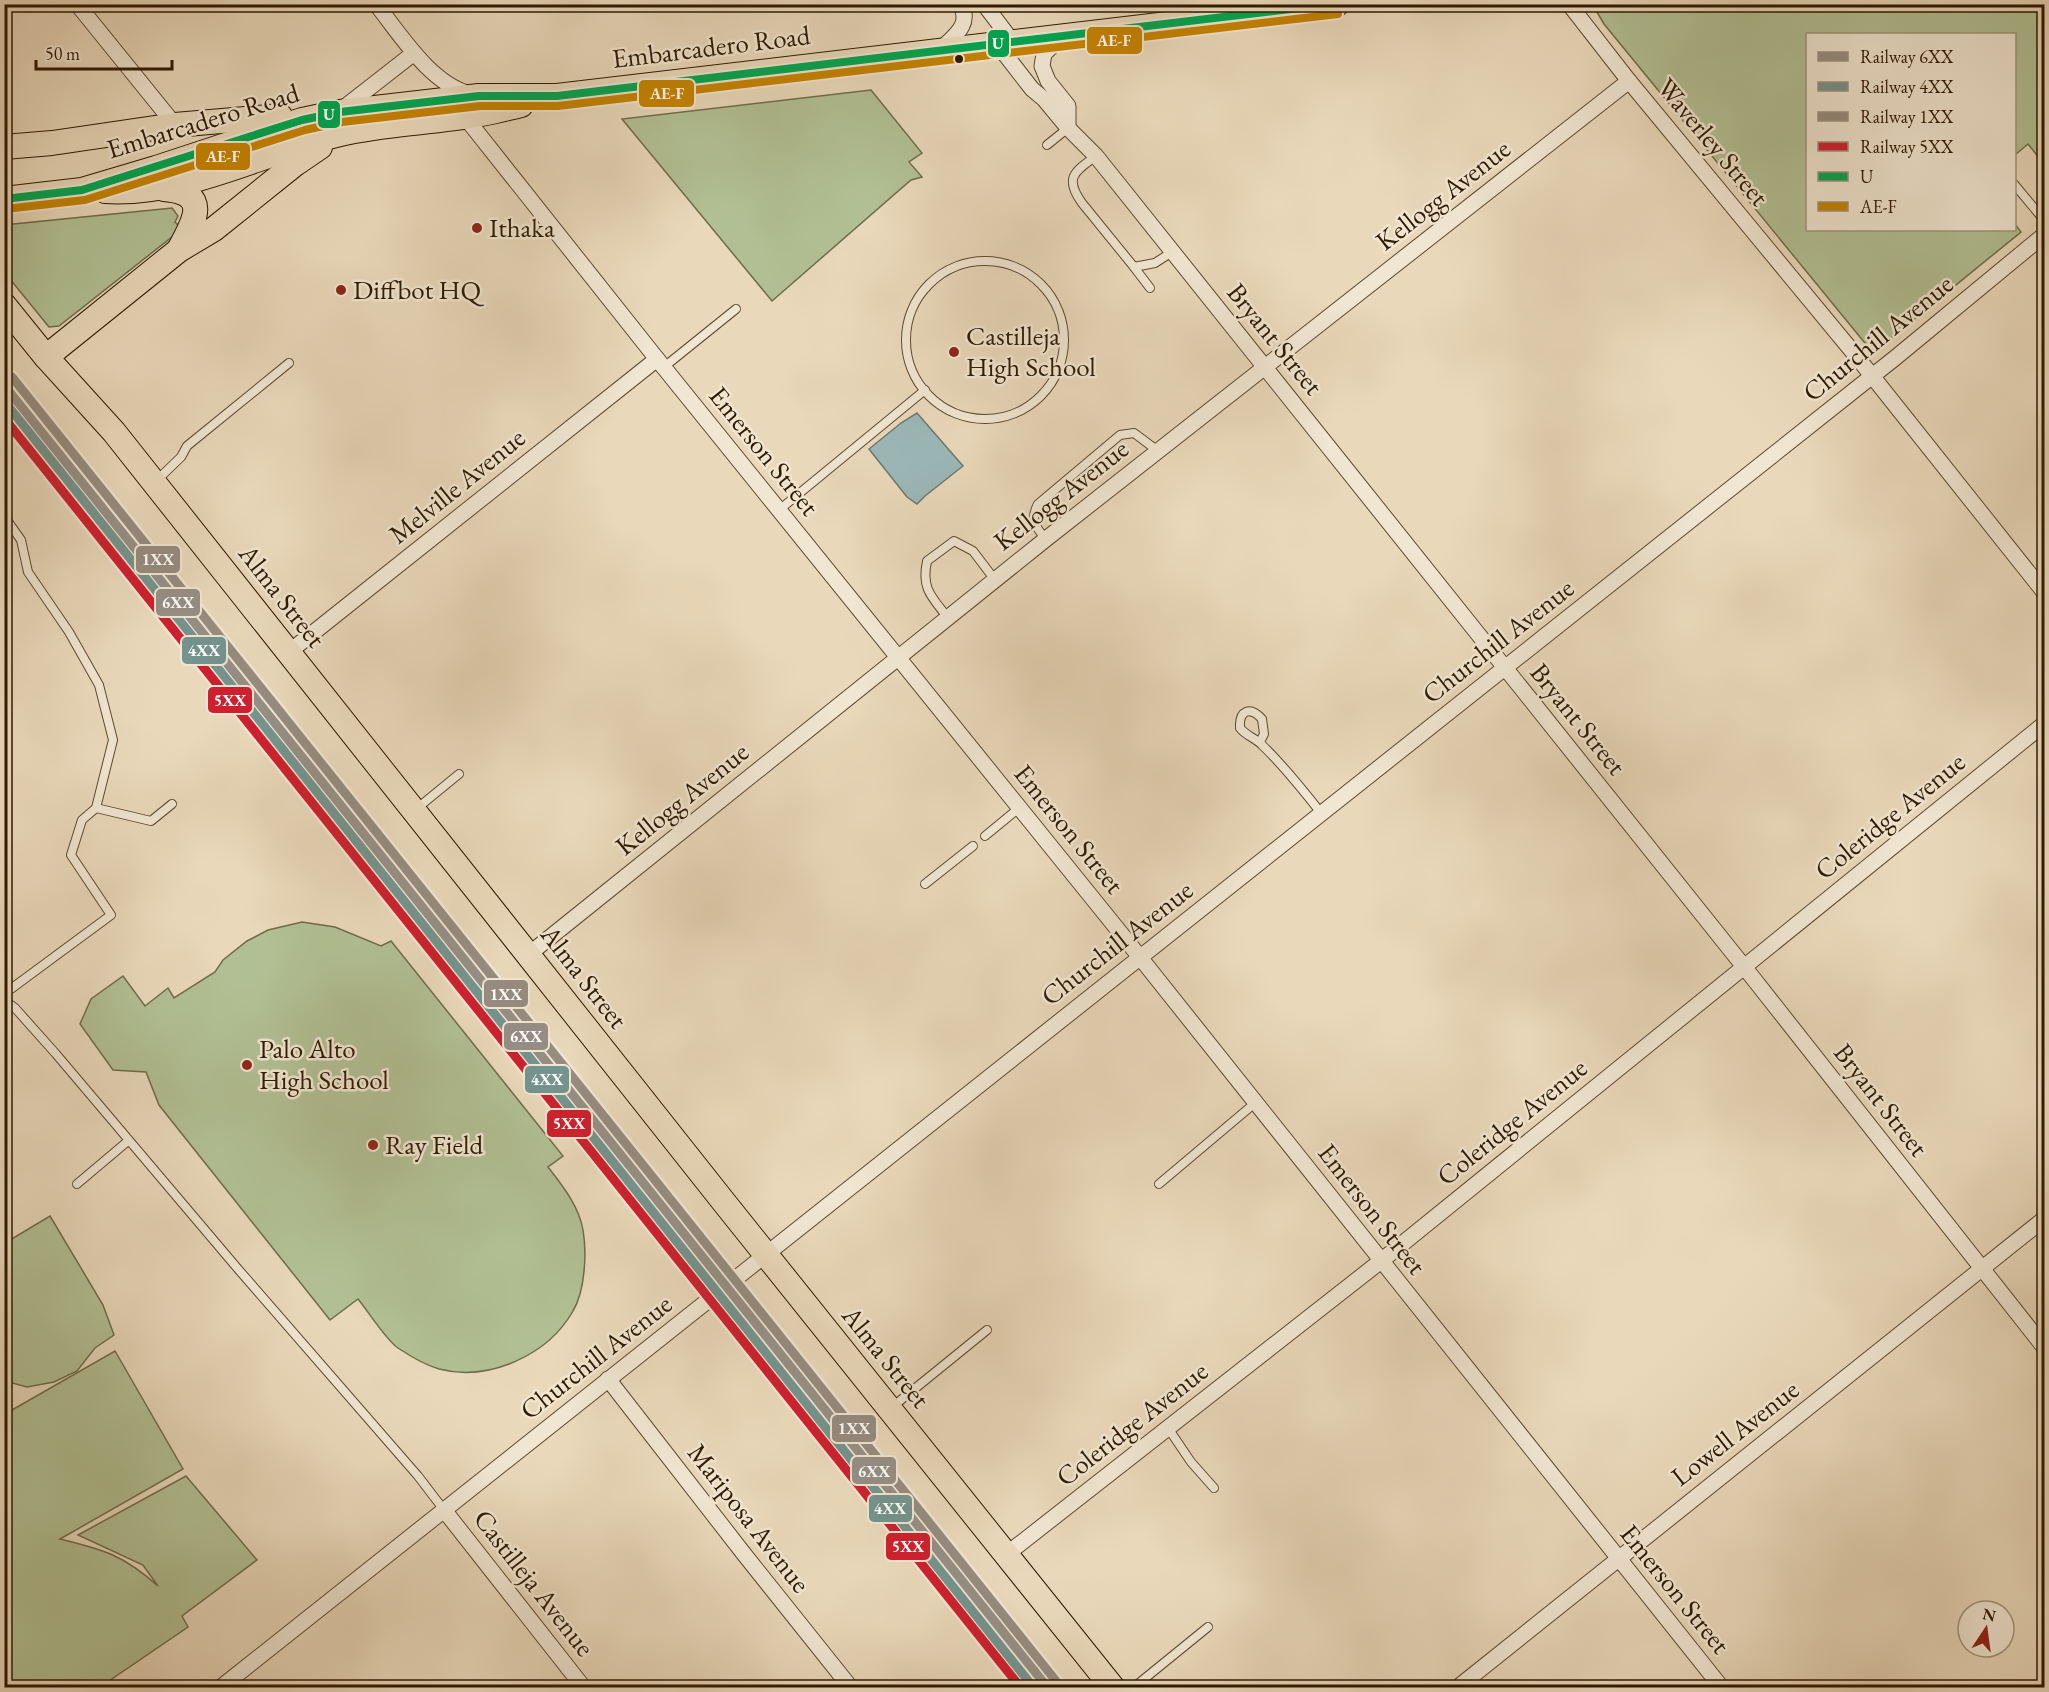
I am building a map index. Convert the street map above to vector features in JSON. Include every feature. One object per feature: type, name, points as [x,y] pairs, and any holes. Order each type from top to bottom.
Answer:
[{"type":"main road","name":"Embarcadero Road","points":[[4,199],[82,190],[126,192],[161,189],[308,142],[341,123],[479,96],[557,96],[1337,4]]},
{"type":"main road","name":"Embarcadero Road","points":[[82,190],[302,120],[341,123],[465,117],[557,96]]},
{"type":"main road","points":[[4,147],[52,143],[175,125],[341,123]]},
{"type":"main road","points":[[46,357],[179,250],[214,229],[295,164],[341,123]]},
{"type":"main road","points":[[161,189],[179,190],[194,201],[195,220],[179,250]]},
{"type":"main road","name":"Alma Street","points":[[4,306],[46,357],[114,432],[765,1255],[1113,1688]]},
{"type":"street","points":[[77,4],[175,125]]},
{"type":"street","points":[[376,4],[414,53],[452,87],[479,96]]},
{"type":"street","points":[[939,51],[963,28],[964,10],[960,4]]},
{"type":"street","name":"Bryant Street","points":[[984,4],[1006,33],[1004,53],[1015,69],[1096,156],[1744,966],[2044,1347]]},
{"type":"street","name":"Waverley Street","points":[[1569,4],[1629,81],[1873,376],[2044,592]]},
{"type":"street","points":[[1062,36],[1044,54],[1042,66],[1048,81],[1068,106],[1068,128]]},
{"type":"street","points":[[341,123],[414,53]]},
{"type":"street","name":"Kellogg Avenue","points":[[528,955],[1046,539],[1629,81]]},
{"type":"street","name":"Emerson Street","points":[[465,117],[1722,1688]]},
{"type":"street","name":"Churchill Avenue","points":[[220,1688],[1873,376],[2044,235]]},
{"type":"street","name":"Melville Avenue","points":[[288,652],[660,363]]},
{"type":"street","name":"Coleridge Avenue","points":[[1007,1554],[1381,1262],[2044,724]]},
{"type":"street","name":"Lowell Avenue","points":[[1464,1686],[1617,1559],[2044,1219]]},
{"type":"street","name":"Mariposa Avenue","points":[[608,1379],[851,1688]]},
{"type":"street","name":"Castilleja Avenue","points":[[444,1510],[584,1687]]},
{"type":"lane","points":[[1047,144],[1068,128]]},
{"type":"lane","points":[[1096,156],[1075,174],[1071,182],[1074,191],[1150,288]]},
{"type":"lane","points":[[2016,186],[2044,220]]},
{"type":"lane","points":[[1134,267],[1155,262],[1172,252]]},
{"type":"lane","points":[[977,261],[993,261],[1022,270],[1046,289],[1061,316],[1064,347],[1055,376],[1036,400],[1009,415],[978,418],[949,410],[925,390],[910,363],[907,332],[915,303],[935,279],[962,265],[977,261]]},
{"type":"lane","points":[[660,363],[736,309]]},
{"type":"lane","points":[[154,483],[181,457],[187,446],[289,363]]},
{"type":"lane","points":[[779,510],[925,390]]},
{"type":"lane","points":[[1046,539],[1036,529],[1033,521],[1038,504],[1120,435],[1134,433],[1158,451]]},
{"type":"lane","points":[[4,516],[21,540],[28,572],[69,632],[99,685],[113,740],[96,808],[82,820],[71,855],[111,915],[4,994]]},
{"type":"lane","points":[[948,618],[925,584],[927,561],[954,541],[973,551],[995,580]]},
{"type":"lane","points":[[1260,742],[1322,813]]},
{"type":"lane","points":[[414,811],[459,774]]},
{"type":"lane","points":[[96,808],[151,821],[172,804]]},
{"type":"lane","points":[[984,837],[1019,808]]},
{"type":"lane","points":[[925,884],[973,846]]},
{"type":"lane","points":[[4,1000],[15,1008],[56,1054],[128,1141],[410,1467],[444,1510]]},
{"type":"lane","points":[[1159,1184],[1255,1103]]},
{"type":"lane","points":[[77,1184],[128,1141]]},
{"type":"lane","points":[[890,1409],[987,1330]]},
{"type":"lane","points":[[1168,1428],[1191,1462],[1214,1488]]},
{"type":"lane","points":[[1133,1688],[1208,1627]]},
{"type":"green space","points":[[1598,4],[2044,5],[2044,164],[2028,144],[2016,154],[2016,33],[1806,33],[1806,231],[2016,231],[2016,225],[2021,232],[1881,346],[1875,349],[1869,348],[1604,24],[1597,12]]},
{"type":"green space","points":[[871,90],[922,153],[909,162],[922,177],[911,180],[772,301],[622,119]]},
{"type":"green space","points":[[172,208],[178,216],[175,222],[182,229],[59,326],[49,327],[5,273],[4,225]]},
{"type":"green space","name":"Ray Field","points":[[302,922],[335,927],[381,946],[391,941],[563,1156],[548,1167],[569,1196],[581,1221],[585,1260],[582,1283],[577,1303],[562,1327],[533,1352],[497,1368],[478,1372],[458,1372],[439,1369],[423,1363],[398,1348],[358,1299],[330,1320],[159,1105],[146,1072],[113,1070],[80,1024],[91,999],[123,976],[145,1006],[168,988],[174,998],[215,972],[223,960],[247,941],[268,930]]},
{"type":"green space","points":[[50,1216],[103,1305],[114,1335],[95,1348],[77,1371],[54,1382],[27,1387],[5,1381],[5,1243]]},
{"type":"green space","points":[[115,1351],[183,1469],[60,1539],[113,1555],[134,1567],[158,1586],[143,1565],[78,1535],[186,1476],[257,1560],[182,1616],[188,1627],[100,1687],[8,1687],[4,1681],[5,1414]]},
{"type":"water","points":[[917,413],[963,466],[917,504],[907,497],[869,449]]},
{"type":"rail line","name":"1XX","points":[[12,377],[1056,1681]]},
{"type":"rail line","name":"6XX","points":[[4,385],[1048,1688]]},
{"type":"rail line","name":"4XX","points":[[4,401],[1034,1688]]},
{"type":"rail line","name":"5XX","points":[[4,418],[1021,1688]]},
{"type":"transit line","name":"U","points":[[4,199],[82,190],[302,120],[340,112],[479,96],[557,96],[1333,4]]},
{"type":"transit line","name":"AE-F","points":[[5,209],[85,200],[305,130],[342,122],[480,106],[558,106],[1338,14]]},
{"type":"place","name":"Ithaka","points":[[477,228]]},
{"type":"place","name":"Diffbot HQ","points":[[341,290]]},
{"type":"place","name":"Castilleja High School","points":[[954,352]]},
{"type":"place","name":"Palo Alto High School","points":[[247,1065]]},
{"type":"place","name":"Ray Field","points":[[373,1145]]}]
